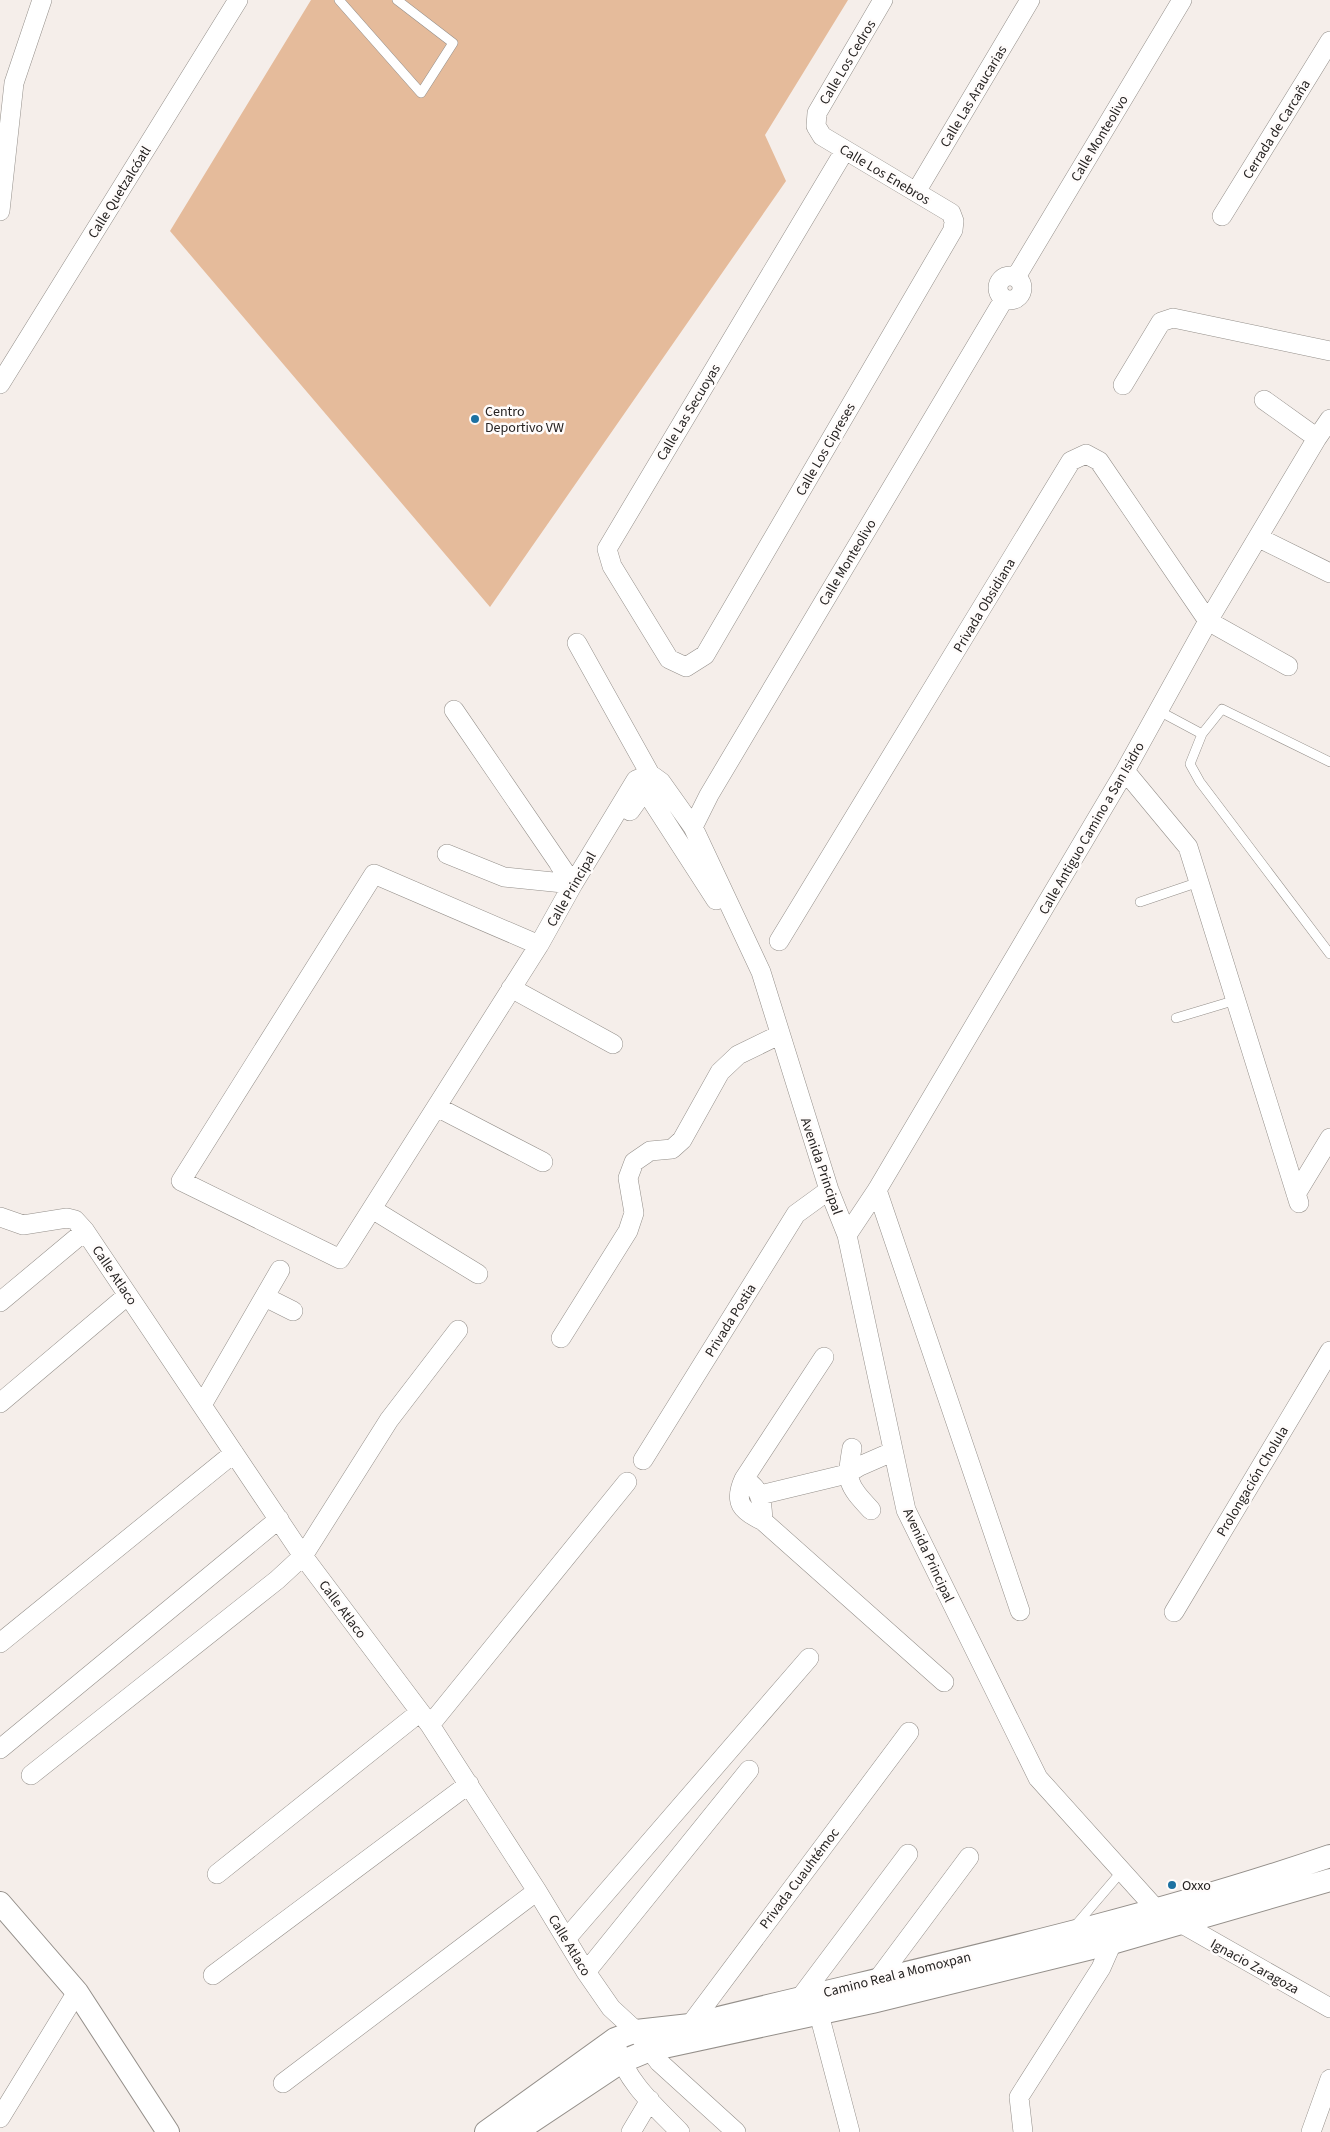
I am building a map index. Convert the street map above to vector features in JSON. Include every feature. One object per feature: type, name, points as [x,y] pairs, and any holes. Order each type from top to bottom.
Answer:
[{"type":"street","points":[[0,211],[14,83],[42,0]]},
{"type":"street","name":"Calle Los Cedros","points":[[816,126],[817,113],[884,0]]},
{"type":"street","name":"Calle Las Araucarias","points":[[916,192],[1030,0]]},
{"type":"street","name":"Calle Monteolivo","points":[[693,827],[709,794],[1004,299],[1013,300],[1021,294],[1022,284],[1016,276],[1182,0]]},
{"type":"street","name":"Calle Quetzalcóatl","points":[[0,384],[230,4]]},
{"type":"street","name":"Cerrada de Carcaña","points":[[1222,216],[1330,41]]},
{"type":"street","name":"Calle Los Enebros","points":[[816,126],[822,136],[951,213],[954,221]]},
{"type":"street","name":"Calle Las Secuoyas","points":[[686,667],[669,659],[612,566],[606,548],[845,150]]},
{"type":"street","name":"Calle Los Cipreses","points":[[686,667],[705,655],[953,230],[954,221]]},
{"type":"street","points":[[1123,385],[1161,322],[1173,318],[1330,351]]},
{"type":"street","points":[[1264,400],[1317,438]]},
{"type":"street","name":"Calle Antiguo Camino a San Isidro","points":[[847,1235],[877,1190],[1126,771],[1208,621],[1330,419]]},
{"type":"street","name":"Privada Obsidiana","points":[[780,941],[1071,462],[1086,454],[1099,461],[1208,621]]},
{"type":"street","points":[[1258,538],[1330,573]]},
{"type":"street","points":[[1208,621],[1288,666]]},
{"type":"street","points":[[561,1338],[628,1231],[634,1213],[628,1178],[634,1162],[650,1151],[672,1150],[682,1140],[720,1072],[738,1055],[779,1035],[761,972],[693,827],[661,782],[650,774],[577,644]]},
{"type":"street","points":[[454,710],[573,884]]},
{"type":"street","points":[[1126,771],[1188,847],[1298,1198],[1330,1138]]},
{"type":"street","name":"Calle Principal","points":[[539,945],[374,874],[180,1181],[340,1260],[514,990],[573,884],[636,780],[650,774]]},
{"type":"street","points":[[613,1044],[514,990],[605,844],[645,790],[716,900]]},
{"type":"street","points":[[447,854],[504,876],[573,884]]},
{"type":"street","points":[[559,864],[573,884]]},
{"type":"street","name":"Avenida Principal","points":[[779,1035],[829,1190],[847,1235],[873,1349],[892,1452],[906,1510],[1038,1778],[1156,1909],[1180,1924]]},
{"type":"street","points":[[437,1107],[543,1162]]},
{"type":"street","name":"Privada Postia","points":[[643,1460],[796,1214],[829,1190]]},
{"type":"street","points":[[877,1190],[1020,1611]]},
{"type":"street","points":[[372,1209],[478,1274]]},
{"type":"street","name":"Calle Atlaco","points":[[0,1217],[23,1225],[67,1218],[75,1220],[85,1231],[303,1556],[425,1719],[469,1784],[586,1972],[611,2008],[636,2031],[659,2062],[736,2132]]},
{"type":"street","points":[[0,1302],[85,1231]]},
{"type":"street","points":[[202,1405],[280,1270]]},
{"type":"street","points":[[0,1403],[128,1295]]},
{"type":"street","points":[[264,1297],[293,1311]]},
{"type":"street","points":[[31,1775],[277,1580],[303,1556],[389,1420],[458,1330]]},
{"type":"street","name":"Prolongación Cholula","points":[[1174,1612],[1330,1351]]},
{"type":"street","points":[[824,1357],[744,1479],[739,1500],[745,1512],[763,1521],[944,1682]]},
{"type":"street","points":[[852,1448],[854,1492],[871,1510]]},
{"type":"street","points":[[760,1495],[854,1470],[892,1452]]},
{"type":"street","points":[[0,1643],[234,1453]]},
{"type":"street","points":[[744,1479],[754,1485],[760,1495],[763,1521]]},
{"type":"street","points":[[216,1874],[425,1719],[627,1482]]},
{"type":"street","points":[[0,1749],[279,1519]]},
{"type":"street","points":[[566,1939],[810,1658]]},
{"type":"street","name":"Privada Cuauhtémoc","points":[[690,2025],[909,1732]]},
{"type":"street","points":[[586,1972],[749,1770]]},
{"type":"street","points":[[213,1976],[469,1784]]},
{"type":"street","points":[[800,1998],[908,1854]]},
{"type":"street","name":"Camino Real a Momoxpan","points":[[516,2132],[621,2062],[650,2050],[819,2014],[872,1987],[1156,1909],[1328,1854]]},
{"type":"street","points":[[872,1987],[969,1857]]},
{"type":"street","name":"Camino Real a Momoxpan","points":[[486,2132],[615,2039],[636,2031],[690,2025],[800,1998],[872,1987],[1112,1943],[1330,1880]]},
{"type":"street","points":[[282,2083],[537,1891]]},
{"type":"street","points":[[2,1911],[77,1992],[168,2132]]},
{"type":"street","name":"Ignacio Zaragoza","points":[[1180,1924],[1330,2008]]},
{"type":"street","points":[[1023,2132],[1019,2097],[1101,1968],[1112,1943]]},
{"type":"street","points":[[0,2118],[77,1992]]},
{"type":"street","name":"Calle Atlaco","points":[[611,2008],[615,2039],[621,2062],[637,2087],[680,2132]]},
{"type":"street","points":[[819,2014],[850,2132]]},
{"type":"street","points":[[1311,2132],[1330,2079]]},
{"type":"street","points":[[631,2132],[650,2100]]},
{"type":"lane","points":[[339,0],[421,92],[453,43],[397,0]]},
{"type":"lane","points":[[1330,762],[1222,709],[1202,734],[1190,764],[1200,782],[1330,954]]},
{"type":"lane","points":[[1158,711],[1202,734]]},
{"type":"lane","points":[[1140,902],[1199,882]]},
{"type":"lane","points":[[1176,1018],[1236,1000]]},
{"type":"lane","points":[[1070,1932],[1122,1871]]},
{"type":"shaded area","name":"Centro Deportivo VW","points":[[311,0],[848,0],[765,135],[786,181],[490,607],[170,231]]},
{"type":"place","name":"Centro Deportivo VW","points":[[475,419]]},
{"type":"place","name":"Oxxo","points":[[1172,1885]]}]
